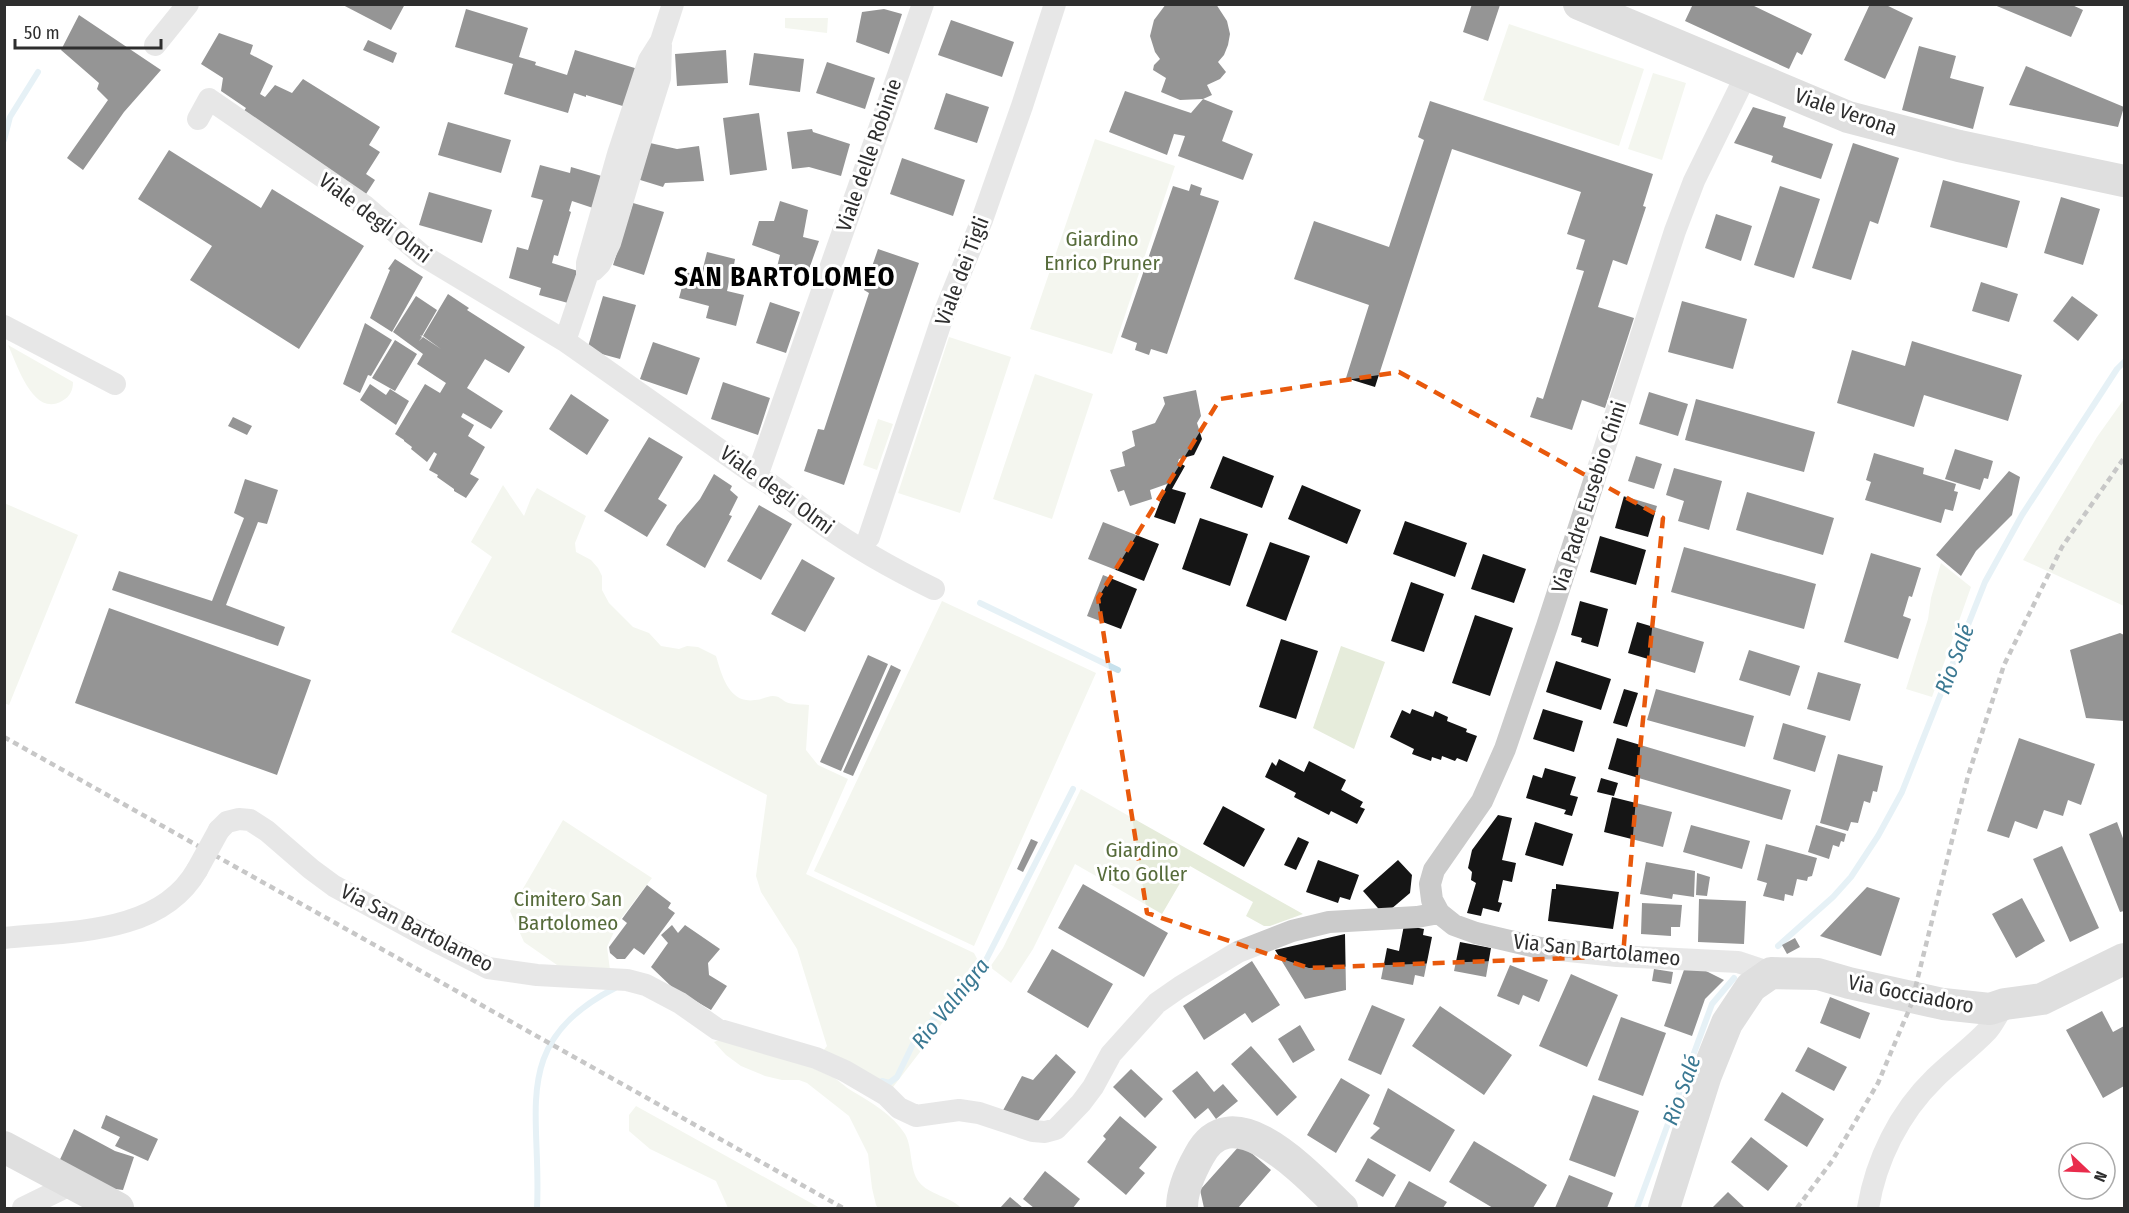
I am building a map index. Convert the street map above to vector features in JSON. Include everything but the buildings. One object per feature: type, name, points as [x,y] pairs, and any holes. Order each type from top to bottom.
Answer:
[{"type":"street","points":[[155,45],[188,4]]},
{"type":"street","points":[[566,341],[587,276],[587,263],[636,127],[649,60],[661,41],[673,4]]},
{"type":"street","name":"Viale delle Robinie","points":[[757,476],[923,4]]},
{"type":"street","name":"Viale dei Tigli","points":[[869,537],[943,316],[986,210],[1055,4]]},
{"type":"street","name":"Viale Verona","points":[[1598,8],[1746,75],[1865,122],[1959,146],[2124,181]]},
{"type":"street","name":"Via Padre Eusebio Chini","points":[[1439,913],[1432,900],[1430,884],[1434,870],[1482,801],[1505,748],[1545,634],[1676,231],[1694,181],[1746,75]]},
{"type":"street","name":"Viale degli Olmi","points":[[198,119],[209,99],[365,206],[422,255],[566,341],[757,476],[775,486],[798,507],[863,551],[934,589]]},
{"type":"street","points":[[4,326],[115,384]]},
{"type":"street","name":"Via San Bartolameo","points":[[4,938],[82,932],[109,928],[130,921],[185,888],[219,830],[227,822],[239,819],[250,820],[267,831],[310,869],[334,886],[488,968],[546,976],[627,980],[646,985],[680,1003],[717,1029],[806,1055],[845,1071],[886,1095],[899,1108],[916,1116],[959,1110],[979,1113],[1033,1131],[1045,1132],[1056,1129],[1097,1090],[1111,1054],[1157,1003],[1238,952],[1292,931],[1329,922],[1417,917],[1439,913],[1454,925],[1465,929],[1540,948],[1617,956],[1738,962],[1771,973]]},
{"type":"street","name":"Via Gocciadoro","points":[[1771,973],[1818,974],[1846,969],[1901,973],[1989,995],[2005,1004],[2042,999],[2124,959]]},
{"type":"street","points":[[1664,1209],[1706,1075],[1726,1023],[1751,987],[1771,973]]},
{"type":"street","points":[[1869,1209],[1872,1188],[1886,1148],[1913,1103],[1934,1079],[1988,1030],[2005,1004]]},
{"type":"street","points":[[1182,1209],[1186,1185],[1203,1147],[1217,1136],[1237,1132],[1255,1137],[1272,1146],[1297,1165],[1342,1209]]},
{"type":"street","points":[[4,1147],[118,1209]]},
{"type":"street","points":[[23,1209],[72,1184]]},
{"type":"highlighted area","points":[[1399,372],[1663,518],[1640,750],[1623,956],[1309,968],[1147,913],[1098,598],[1220,399]]},
{"type":"green space","points":[[785,18],[828,18],[827,33],[785,28]]},
{"type":"green space","points":[[1509,24],[1644,69],[1619,146],[1483,100]]},
{"type":"green space","points":[[1653,73],[1686,83],[1662,160],[1628,149]]},
{"type":"green space","name":"Giardino Enrico Pruner","points":[[1095,139],[1175,166],[1112,354],[1030,329]]},
{"type":"green space","points":[[949,337],[1011,357],[960,513],[898,493]]},
{"type":"green space","points":[[8,345],[73,382],[69,395],[62,401],[52,404],[43,402],[35,396],[21,376]]},
{"type":"green space","points":[[1035,374],[1093,394],[1052,519],[993,499]]},
{"type":"green space","points":[[2124,399],[2124,606],[2023,560],[2097,437]]},
{"type":"green space","points":[[878,419],[893,424],[877,470],[863,465]]},
{"type":"green space","points":[[503,485],[524,516],[537,488],[586,516],[575,543],[576,552],[591,560],[598,568],[602,576],[602,590],[609,603],[633,627],[649,633],[661,646],[679,649],[687,646],[698,647],[716,656],[724,680],[739,698],[755,700],[775,696],[788,703],[809,705],[806,750],[818,765],[848,779],[806,874],[974,953],[983,970],[890,1091],[819,1056],[827,1046],[797,949],[761,892],[756,876],[767,795],[451,632],[492,557],[471,542]]},
{"type":"green space","points":[[4,503],[78,535],[9,705],[4,703]]},
{"type":"green space","points":[[1941,563],[1971,587],[1932,697],[1906,689],[1928,619],[1931,598]]},
{"type":"green space","points":[[942,601],[1096,673],[974,946],[814,871]]},
{"type":"green space","points":[[1341,646],[1385,662],[1354,749],[1313,728]]},
{"type":"green space","name":"Giardino Vito Goller","points":[[1081,789],[1303,914],[1264,926],[1246,916],[1253,902],[1190,866],[1162,914],[1075,864],[1033,949],[1011,983],[990,967],[1003,948]]},
{"type":"green space","name":"Cimitero San Bartolomeo","points":[[563,820],[652,878],[619,921],[607,947],[610,970],[567,972],[524,942],[510,911]]},
{"type":"green space","points":[[722,1039],[804,1064],[836,1079],[874,1104],[888,1115],[905,1134],[919,1182],[928,1190],[961,1208],[878,1208],[872,1188],[868,1154],[849,1116],[807,1083],[765,1076],[741,1066],[714,1042]]},
{"type":"green space","points":[[636,1106],[820,1208],[728,1208],[716,1181],[650,1149],[629,1131],[629,1115]]},
{"type":"waterway","points":[[4,140],[10,117],[38,72]]},
{"type":"waterway","name":"Rio Salé","points":[[1778,946],[1833,897],[1851,877],[1878,836],[1902,792],[1985,582],[2022,515],[2117,369],[2124,362]]},
{"type":"waterway","name":"Rio Valnigra","points":[[980,603],[1118,670]]},
{"type":"waterway","name":"Rio Valnigra","points":[[882,1081],[889,1083],[897,1077],[915,1040],[985,962],[1073,789]]},
{"type":"waterway","name":"Rio Salé","points":[[1637,1208],[1712,1004],[1734,978]]},
{"type":"waterway","name":"Rio Valnigra","points":[[537,1208],[536,1111],[538,1083],[545,1056],[558,1032],[581,1009],[615,988]]},
{"type":"railway","points":[[1797,1208],[1832,1161],[1878,1083],[1911,1005],[1968,776],[2004,665],[2062,547],[2124,458]]},
{"type":"railway","points":[[4,737],[843,1208]]},
{"type":"district","name":"SAN BARTOLOMEO","points":[[785,277]]}]
